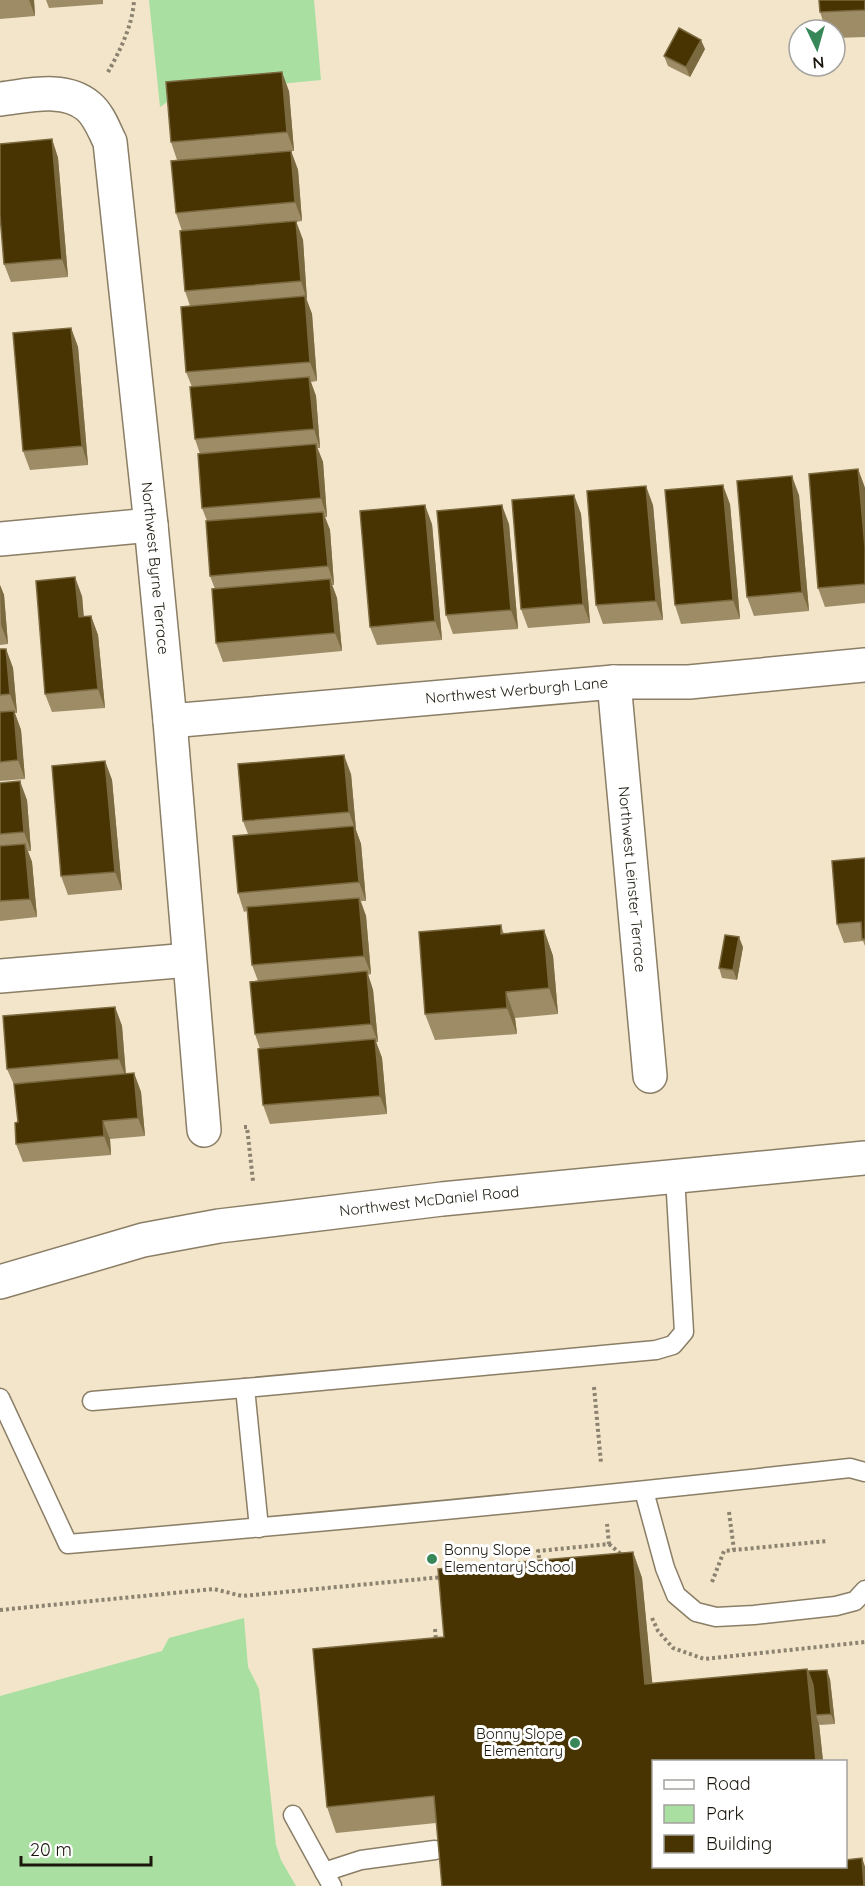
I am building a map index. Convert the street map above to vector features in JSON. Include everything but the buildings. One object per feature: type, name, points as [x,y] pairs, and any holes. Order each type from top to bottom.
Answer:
[{"type":"street","points":[[0,99],[65,94],[87,106]]},
{"type":"street","name":"Northwest Byrne Terrace","points":[[87,106],[99,120],[110,142],[170,721],[204,1130]]},
{"type":"street","points":[[0,539],[151,525]]},
{"type":"street","name":"Northwest Werburgh Lane","points":[[170,721],[614,682],[689,682],[865,665]]},
{"type":"street","name":"Northwest Leinster Terrace","points":[[614,682],[650,1076]]},
{"type":"street","points":[[0,976],[189,960]]},
{"type":"street","name":"Northwest McDaniel Road","points":[[0,1282],[143,1239],[219,1226],[401,1204],[865,1158]]},
{"type":"lane","points":[[92,1401],[645,1351],[673,1345],[684,1332],[675,1176]]},
{"type":"lane","points":[[245,1388],[259,1528]]},
{"type":"lane","points":[[0,1398],[68,1544],[644,1491],[850,1468],[865,1472]]},
{"type":"lane","points":[[644,1491],[665,1568],[676,1595],[700,1613],[716,1617],[836,1606],[855,1600],[865,1590]]},
{"type":"lane","points":[[293,1815],[328,1879],[361,1860],[435,1850]]},
{"type":"path","points":[[87,106],[118,55],[134,10],[134,0]]},
{"type":"path","points":[[247,1127],[250,1152]]},
{"type":"path","points":[[685,1653],[724,1551],[827,1541]]},
{"type":"path","points":[[572,1548],[573,1557]]},
{"type":"path","points":[[0,1610],[214,1589],[242,1596],[445,1577]]},
{"type":"path","points":[[435,1629],[437,1649]]},
{"type":"green space","points":[[149,0],[314,0],[321,80],[179,94],[160,107]]},
{"type":"green space","points":[[244,1618],[248,1667],[259,1689],[276,1845],[281,1860],[296,1886],[0,1886],[0,1696],[162,1651],[169,1638]]},
{"type":"place","name":"Bonny Slope Elementary School","points":[[432,1559]]},
{"type":"place","name":"Bonny Slope Elementary","points":[[575,1743]]}]
